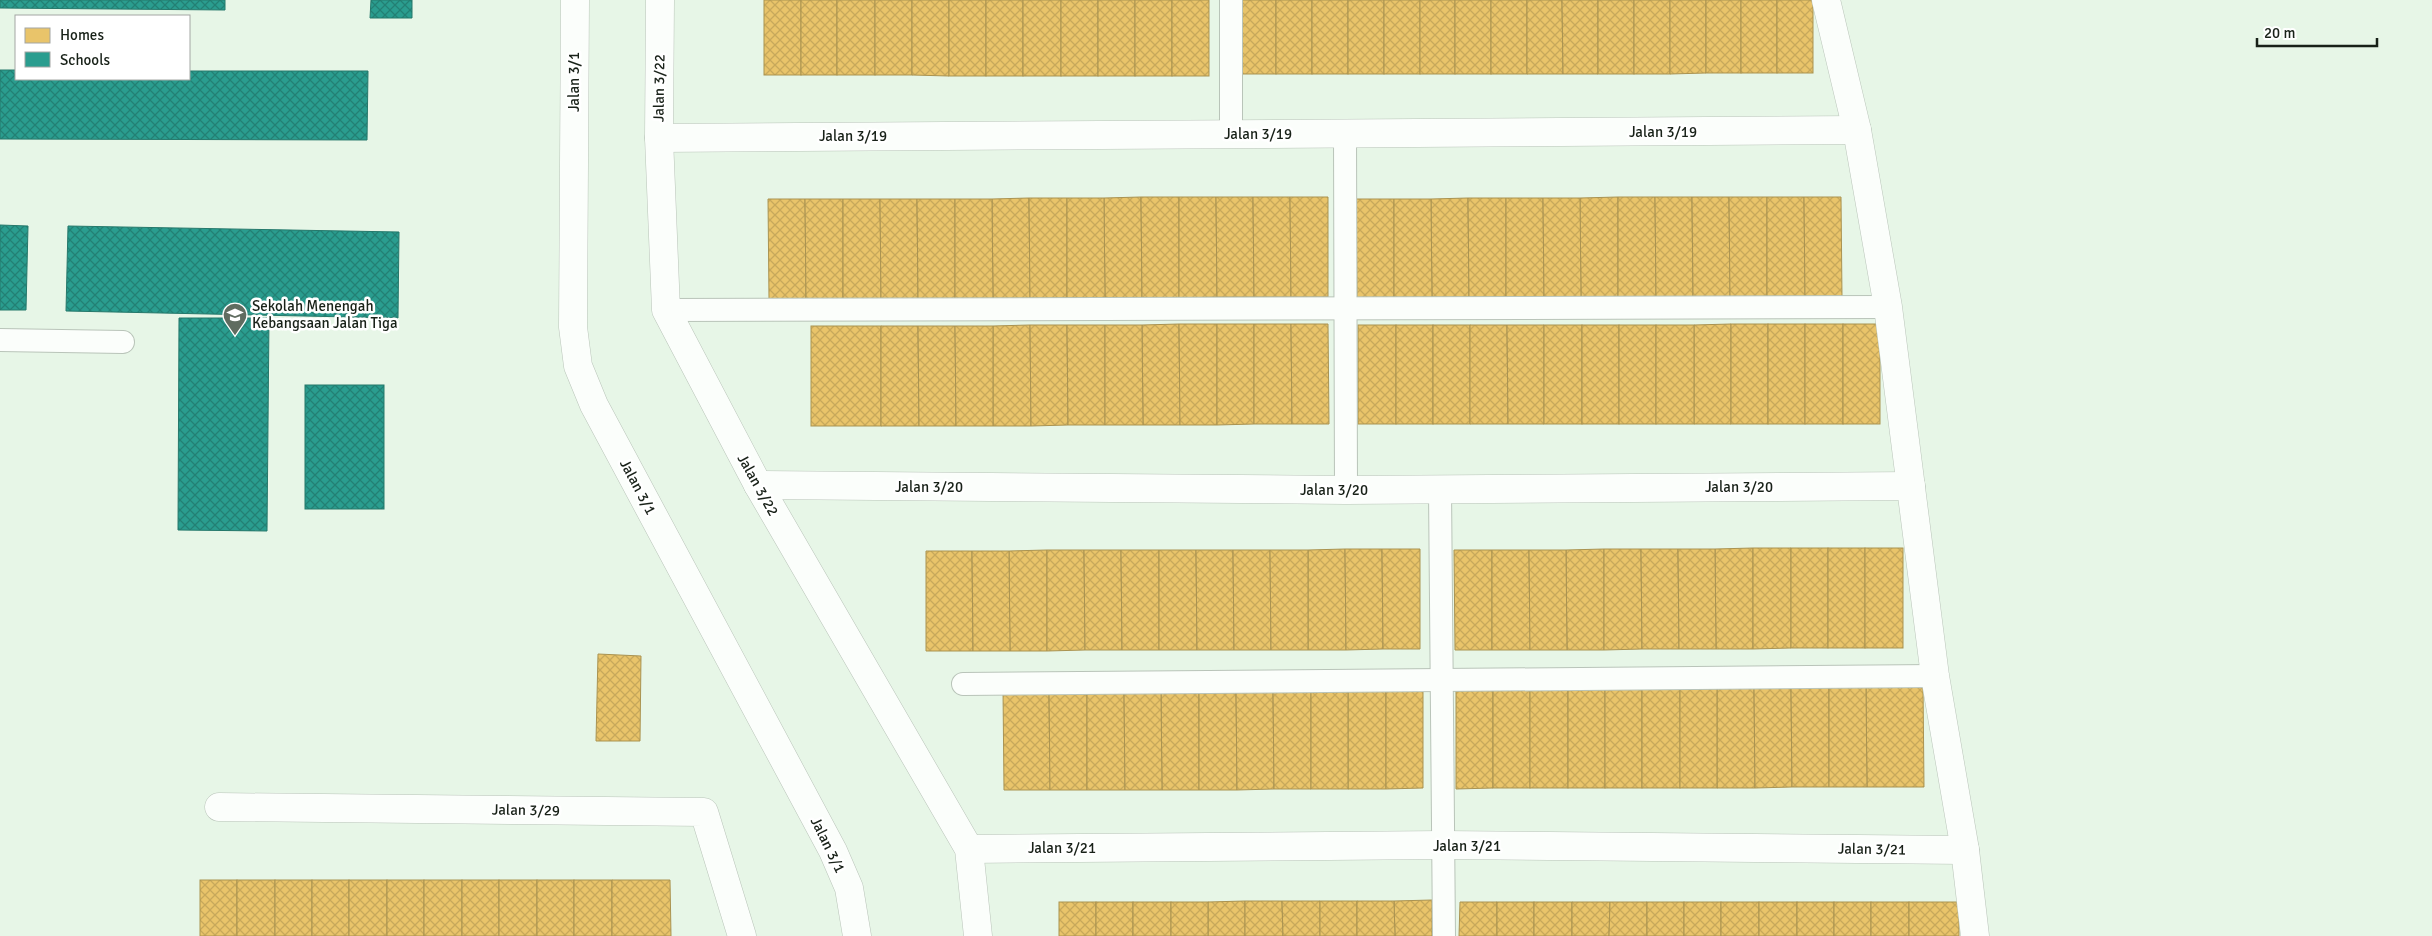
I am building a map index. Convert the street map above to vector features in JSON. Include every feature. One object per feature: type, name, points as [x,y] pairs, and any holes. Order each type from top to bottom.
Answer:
[{"type":"street","name":"Jalan 3/1","points":[[575,0],[573,327],[578,366],[594,405],[834,851],[849,888],[857,936]]},
{"type":"street","name":"Jalan 3/22","points":[[660,0],[659,138],[666,310],[758,485],[969,848],[978,936]]},
{"type":"street","points":[[1826,0],[1857,130],[1888,307],[1935,676],[1965,850],[1975,936]]},
{"type":"street","name":"Jalan 3/19","points":[[659,138],[1857,130]]},
{"type":"street","name":"Jalan 3/20","points":[[758,485],[1346,490],[1911,486]]},
{"type":"street","name":"Jalan 3/29","points":[[219,808],[704,812],[742,936]]},
{"type":"street","name":"Jalan 3/21","points":[[969,848],[1443,845],[1965,850]]},
{"type":"lane","points":[[1230,0],[1230,134]]},
{"type":"lane","points":[[1345,134],[1346,490]]},
{"type":"lane","points":[[666,310],[1888,307]]},
{"type":"lane","points":[[0,340],[123,342]]},
{"type":"lane","points":[[1440,489],[1444,936]]},
{"type":"lane","points":[[963,684],[1935,676]]},
{"type":"building: Homes","points":[[764,0],[801,0],[801,75],[764,75]]},
{"type":"building: Homes","points":[[801,0],[837,0],[837,75],[801,75]]},
{"type":"building: Homes","points":[[837,0],[875,0],[875,75],[837,75]]},
{"type":"building: Homes","points":[[875,0],[912,0],[912,75],[875,75]]},
{"type":"building: Homes","points":[[912,0],[949,0],[949,76],[912,75]]},
{"type":"building: Homes","points":[[949,0],[986,0],[986,76],[949,76]]},
{"type":"building: Homes","points":[[986,0],[1023,0],[1023,76],[986,76]]},
{"type":"building: Homes","points":[[1023,0],[1061,0],[1061,76],[1023,76]]},
{"type":"building: Homes","points":[[1061,0],[1098,0],[1098,76],[1061,76]]},
{"type":"building: Homes","points":[[1098,0],[1135,0],[1135,76],[1098,76]]},
{"type":"building: Homes","points":[[1135,0],[1172,0],[1172,76],[1135,76]]},
{"type":"building: Homes","points":[[1172,0],[1209,0],[1209,76],[1172,76]]},
{"type":"building: Homes","points":[[1241,0],[1276,0],[1276,74],[1241,74]]},
{"type":"building: Homes","points":[[1276,0],[1312,0],[1312,74],[1276,74]]},
{"type":"building: Homes","points":[[1312,0],[1348,0],[1348,74],[1312,74]]},
{"type":"building: Homes","points":[[1348,0],[1384,0],[1384,74],[1348,74]]},
{"type":"building: Homes","points":[[1384,0],[1420,0],[1420,74],[1384,74]]},
{"type":"building: Homes","points":[[1420,0],[1455,0],[1455,74],[1420,74]]},
{"type":"building: Homes","points":[[1455,0],[1491,0],[1491,74],[1455,74]]},
{"type":"building: Homes","points":[[1491,0],[1527,0],[1527,74],[1491,74]]},
{"type":"building: Homes","points":[[1527,0],[1562,0],[1563,74],[1527,74]]},
{"type":"building: Homes","points":[[1562,0],[1598,0],[1598,74],[1563,74]]},
{"type":"building: Homes","points":[[1598,0],[1634,0],[1634,74],[1598,74]]},
{"type":"building: Homes","points":[[1634,0],[1670,0],[1670,74],[1634,74]]},
{"type":"building: Homes","points":[[1670,0],[1706,0],[1706,73],[1670,74]]},
{"type":"building: Homes","points":[[1706,0],[1741,0],[1741,73],[1706,73]]},
{"type":"building: Homes","points":[[1741,0],[1777,0],[1777,73],[1741,73]]},
{"type":"building: Homes","points":[[1777,0],[1813,0],[1813,73],[1777,73]]},
{"type":"building: Homes","points":[[1141,197],[1142,298],[1105,298],[1104,198]]},
{"type":"building: Homes","points":[[1141,197],[1179,197],[1179,298],[1142,298]]},
{"type":"building: Homes","points":[[1179,197],[1216,197],[1217,297],[1179,298]]},
{"type":"building: Homes","points":[[1216,197],[1253,197],[1254,297],[1217,297]]},
{"type":"building: Homes","points":[[1253,197],[1290,197],[1291,297],[1254,297]]},
{"type":"building: Homes","points":[[1290,197],[1328,197],[1328,297],[1291,297]]},
{"type":"building: Homes","points":[[1618,197],[1618,298],[1581,298],[1580,198]]},
{"type":"building: Homes","points":[[1618,197],[1655,197],[1656,297],[1618,298]]},
{"type":"building: Homes","points":[[1655,197],[1692,197],[1693,297],[1656,297]]},
{"type":"building: Homes","points":[[1692,197],[1729,197],[1730,297],[1693,297]]},
{"type":"building: Homes","points":[[1729,197],[1767,197],[1767,297],[1730,297]]},
{"type":"building: Homes","points":[[1767,197],[1804,197],[1805,297],[1767,297]]},
{"type":"building: Homes","points":[[1804,197],[1841,197],[1842,297],[1805,297]]},
{"type":"building: Homes","points":[[1029,198],[1030,299],[993,299],[992,199]]},
{"type":"building: Homes","points":[[1029,198],[1067,198],[1067,298],[1030,299]]},
{"type":"building: Homes","points":[[1067,198],[1104,198],[1105,298],[1067,298]]},
{"type":"building: Homes","points":[[1468,198],[1469,299],[1432,299],[1431,199]]},
{"type":"building: Homes","points":[[1468,198],[1506,198],[1506,298],[1469,299]]},
{"type":"building: Homes","points":[[1506,198],[1543,198],[1544,298],[1506,298]]},
{"type":"building: Homes","points":[[1543,198],[1580,198],[1581,298],[1544,298]]},
{"type":"building: Homes","points":[[768,199],[805,199],[806,299],[769,299]]},
{"type":"building: Homes","points":[[805,199],[843,199],[843,299],[806,299]]},
{"type":"building: Homes","points":[[843,199],[880,199],[881,299],[843,299]]},
{"type":"building: Homes","points":[[880,199],[917,199],[918,299],[881,299]]},
{"type":"building: Homes","points":[[917,199],[955,199],[955,299],[918,299]]},
{"type":"building: Homes","points":[[955,199],[992,199],[993,299],[955,299]]},
{"type":"building: Homes","points":[[1356,199],[1394,199],[1394,299],[1357,299]]},
{"type":"building: Homes","points":[[1394,199],[1431,199],[1432,299],[1394,299]]},
{"type":"building: Homes","points":[[1179,324],[1180,425],[1143,425],[1142,325]]},
{"type":"building: Homes","points":[[1179,324],[1217,324],[1217,425],[1180,425]]},
{"type":"building: Homes","points":[[1217,324],[1254,324],[1254,424],[1217,425]]},
{"type":"building: Homes","points":[[1254,324],[1291,324],[1292,424],[1254,424]]},
{"type":"building: Homes","points":[[1291,324],[1328,324],[1329,424],[1292,424]]},
{"type":"building: Homes","points":[[1731,324],[1731,424],[1694,424],[1694,325]]},
{"type":"building: Homes","points":[[1731,324],[1768,324],[1768,424],[1731,424]]},
{"type":"building: Homes","points":[[1768,324],[1805,324],[1805,424],[1768,424]]},
{"type":"building: Homes","points":[[1805,324],[1843,324],[1843,424],[1805,424]]},
{"type":"building: Homes","points":[[1843,324],[1880,324],[1880,424],[1843,424]]},
{"type":"building: Homes","points":[[1030,325],[1031,426],[993,426],[993,326]]},
{"type":"building: Homes","points":[[1030,325],[1067,325],[1068,425],[1031,426]]},
{"type":"building: Homes","points":[[1067,325],[1105,325],[1105,425],[1068,425]]},
{"type":"building: Homes","points":[[1105,325],[1142,325],[1143,425],[1105,425]]},
{"type":"building: Homes","points":[[1358,325],[1396,325],[1396,424],[1358,424]]},
{"type":"building: Homes","points":[[1396,325],[1433,325],[1433,424],[1396,424]]},
{"type":"building: Homes","points":[[1433,325],[1470,325],[1470,424],[1433,424]]},
{"type":"building: Homes","points":[[1470,325],[1507,325],[1508,424],[1470,424]]},
{"type":"building: Homes","points":[[1507,325],[1544,325],[1544,424],[1508,424]]},
{"type":"building: Homes","points":[[1544,325],[1582,325],[1582,424],[1544,424]]},
{"type":"building: Homes","points":[[1582,325],[1619,325],[1619,424],[1582,424]]},
{"type":"building: Homes","points":[[1619,325],[1656,325],[1656,424],[1619,424]]},
{"type":"building: Homes","points":[[1656,325],[1694,325],[1694,424],[1656,424]]},
{"type":"building: Homes","points":[[811,326],[881,326],[881,426],[811,426]]},
{"type":"building: Homes","points":[[881,326],[918,326],[919,426],[881,426]]},
{"type":"building: Homes","points":[[918,326],[955,326],[956,426],[919,426]]},
{"type":"building: Homes","points":[[955,326],[993,326],[993,426],[956,426]]},
{"type":"building: Homes","points":[[1753,548],[1753,649],[1716,649],[1715,549]]},
{"type":"building: Homes","points":[[1753,548],[1791,548],[1791,648],[1753,649]]},
{"type":"building: Homes","points":[[1791,548],[1828,548],[1828,648],[1791,648]]},
{"type":"building: Homes","points":[[1828,548],[1865,548],[1865,648],[1828,648]]},
{"type":"building: Homes","points":[[1865,548],[1903,548],[1903,648],[1865,648]]},
{"type":"building: Homes","points":[[1345,549],[1346,650],[1308,650],[1308,550]]},
{"type":"building: Homes","points":[[1345,549],[1382,549],[1383,649],[1346,650]]},
{"type":"building: Homes","points":[[1382,549],[1420,549],[1420,649],[1383,649]]},
{"type":"building: Homes","points":[[1604,549],[1604,650],[1567,650],[1566,550]]},
{"type":"building: Homes","points":[[1604,549],[1641,549],[1642,649],[1604,650]]},
{"type":"building: Homes","points":[[1641,549],[1678,549],[1679,649],[1642,649]]},
{"type":"building: Homes","points":[[1678,549],[1715,549],[1716,649],[1679,649]]},
{"type":"building: Homes","points":[[1047,550],[1047,651],[1010,651],[1009,551]]},
{"type":"building: Homes","points":[[1047,550],[1084,550],[1085,650],[1047,651]]},
{"type":"building: Homes","points":[[1084,550],[1121,550],[1122,650],[1085,650]]},
{"type":"building: Homes","points":[[1121,550],[1159,550],[1159,650],[1122,650]]},
{"type":"building: Homes","points":[[1159,550],[1196,550],[1197,650],[1159,650]]},
{"type":"building: Homes","points":[[1196,550],[1233,550],[1234,650],[1197,650]]},
{"type":"building: Homes","points":[[1233,550],[1270,550],[1271,650],[1234,650]]},
{"type":"building: Homes","points":[[1270,550],[1308,550],[1308,650],[1271,650]]},
{"type":"building: Homes","points":[[1454,550],[1492,550],[1492,650],[1455,650]]},
{"type":"building: Homes","points":[[1492,550],[1529,550],[1530,650],[1492,650]]},
{"type":"building: Homes","points":[[1529,550],[1566,550],[1567,650],[1530,650]]},
{"type":"building: Homes","points":[[926,551],[972,551],[973,651],[926,651]]},
{"type":"building: Homes","points":[[972,551],[1009,551],[1010,651],[973,651]]},
{"type":"building: Homes","points":[[598,654],[641,656],[640,741],[596,741]]},
{"type":"building: Homes","points":[[1923,686],[1924,787],[1867,787],[1866,687]]},
{"type":"building: Homes","points":[[1754,687],[1755,788],[1717,788],[1717,688]]},
{"type":"building: Homes","points":[[1754,687],[1791,687],[1792,787],[1755,788]]},
{"type":"building: Homes","points":[[1791,687],[1829,687],[1829,787],[1792,787]]},
{"type":"building: Homes","points":[[1829,687],[1866,687],[1867,787],[1829,787]]},
{"type":"building: Homes","points":[[1386,688],[1386,789],[1348,789],[1348,689]]},
{"type":"building: Homes","points":[[1386,688],[1423,688],[1423,788],[1386,789]]},
{"type":"building: Homes","points":[[1456,688],[1493,688],[1493,788],[1456,789]]},
{"type":"building: Homes","points":[[1493,688],[1530,688],[1530,788],[1493,788]]},
{"type":"building: Homes","points":[[1530,688],[1568,688],[1568,788],[1530,788]]},
{"type":"building: Homes","points":[[1568,688],[1605,688],[1605,788],[1568,788]]},
{"type":"building: Homes","points":[[1605,688],[1642,688],[1642,788],[1605,788]]},
{"type":"building: Homes","points":[[1642,688],[1680,688],[1680,788],[1642,788]]},
{"type":"building: Homes","points":[[1680,688],[1717,688],[1717,788],[1680,788]]},
{"type":"building: Homes","points":[[1199,689],[1199,790],[1162,790],[1161,690]]},
{"type":"building: Homes","points":[[1199,689],[1236,689],[1237,790],[1199,790]]},
{"type":"building: Homes","points":[[1236,689],[1273,689],[1274,789],[1237,790]]},
{"type":"building: Homes","points":[[1273,689],[1311,689],[1311,789],[1274,789]]},
{"type":"building: Homes","points":[[1311,689],[1348,689],[1348,789],[1311,789]]},
{"type":"building: Homes","points":[[1003,690],[1049,690],[1050,790],[1004,790]]},
{"type":"building: Homes","points":[[1049,690],[1087,690],[1087,790],[1050,790]]},
{"type":"building: Homes","points":[[1087,690],[1124,690],[1125,790],[1087,790]]},
{"type":"building: Homes","points":[[1124,690],[1161,690],[1162,790],[1125,790]]},
{"type":"building: Homes","points":[[200,880],[237,880],[237,936],[200,936]]},
{"type":"building: Homes","points":[[237,880],[275,880],[275,936],[237,936]]},
{"type":"building: Homes","points":[[275,880],[312,880],[312,936],[275,936]]},
{"type":"building: Homes","points":[[312,880],[349,880],[349,936],[312,936]]},
{"type":"building: Homes","points":[[349,880],[387,880],[387,936],[349,936]]},
{"type":"building: Homes","points":[[387,880],[424,880],[424,936],[387,936]]},
{"type":"building: Homes","points":[[424,880],[462,880],[462,936],[424,936]]},
{"type":"building: Homes","points":[[462,880],[499,880],[499,936],[462,936]]},
{"type":"building: Homes","points":[[499,880],[537,880],[537,936],[499,936]]},
{"type":"building: Homes","points":[[537,880],[574,880],[574,936],[537,936]]},
{"type":"building: Homes","points":[[574,880],[612,880],[612,936],[574,936]]},
{"type":"building: Homes","points":[[612,880],[670,880],[671,936],[612,936]]},
{"type":"building: Homes","points":[[1432,900],[1432,936],[1395,936],[1394,901]]},
{"type":"building: Homes","points":[[1245,901],[1245,936],[1208,936],[1208,902]]},
{"type":"building: Homes","points":[[1245,901],[1282,901],[1283,936],[1245,936]]},
{"type":"building: Homes","points":[[1282,901],[1320,901],[1320,936],[1283,936]]},
{"type":"building: Homes","points":[[1320,901],[1357,901],[1357,936],[1320,936]]},
{"type":"building: Homes","points":[[1357,901],[1394,901],[1395,936],[1357,936]]},
{"type":"building: Homes","points":[[1059,902],[1096,902],[1096,936],[1059,936]]},
{"type":"building: Homes","points":[[1096,902],[1133,902],[1133,936],[1096,936]]},
{"type":"building: Homes","points":[[1133,902],[1171,902],[1171,936],[1133,936]]},
{"type":"building: Homes","points":[[1171,902],[1208,902],[1208,936],[1171,936]]},
{"type":"building: Homes","points":[[1460,902],[1497,902],[1497,936],[1459,936]]},
{"type":"building: Homes","points":[[1497,902],[1534,902],[1534,936],[1497,936]]},
{"type":"building: Homes","points":[[1534,902],[1572,902],[1572,936],[1534,936]]},
{"type":"building: Homes","points":[[1572,902],[1610,902],[1609,936],[1572,936]]},
{"type":"building: Homes","points":[[1610,902],[1647,902],[1647,936],[1609,936]]},
{"type":"building: Homes","points":[[1647,902],[1684,902],[1684,936],[1647,936]]},
{"type":"building: Homes","points":[[1684,902],[1721,902],[1721,936],[1684,936]]},
{"type":"building: Homes","points":[[1721,902],[1759,902],[1759,936],[1721,936]]},
{"type":"building: Homes","points":[[1759,902],[1797,902],[1797,936],[1759,936]]},
{"type":"building: Homes","points":[[1797,902],[1834,902],[1834,936],[1797,936]]},
{"type":"building: Homes","points":[[1834,902],[1871,902],[1871,936],[1834,936]]},
{"type":"building: Homes","points":[[1871,902],[1909,902],[1909,936],[1871,936]]},
{"type":"building: Homes","points":[[1909,902],[1959,902],[1959,936],[1909,936]]},
{"type":"building: Schools","points":[[0,0],[225,0],[225,10],[0,8]]},
{"type":"building: Schools","points":[[371,0],[412,0],[412,18],[370,18]]},
{"type":"building: Schools","points":[[0,70],[15,70],[15,80],[190,80],[190,71],[368,71],[367,140],[0,139]]},
{"type":"building: Schools","points":[[0,225],[28,226],[26,310],[0,310]]},
{"type":"building: Schools","points":[[68,226],[399,232],[398,318],[66,311]]},
{"type":"building: Schools","points":[[179,318],[269,318],[267,531],[178,530]]},
{"type":"building: Schools","points":[[305,385],[384,385],[384,509],[305,509]]},
{"type":"place","name":"Sekolah Menengah Kebangsaan Jalan Tiga","points":[[235,336]]}]
